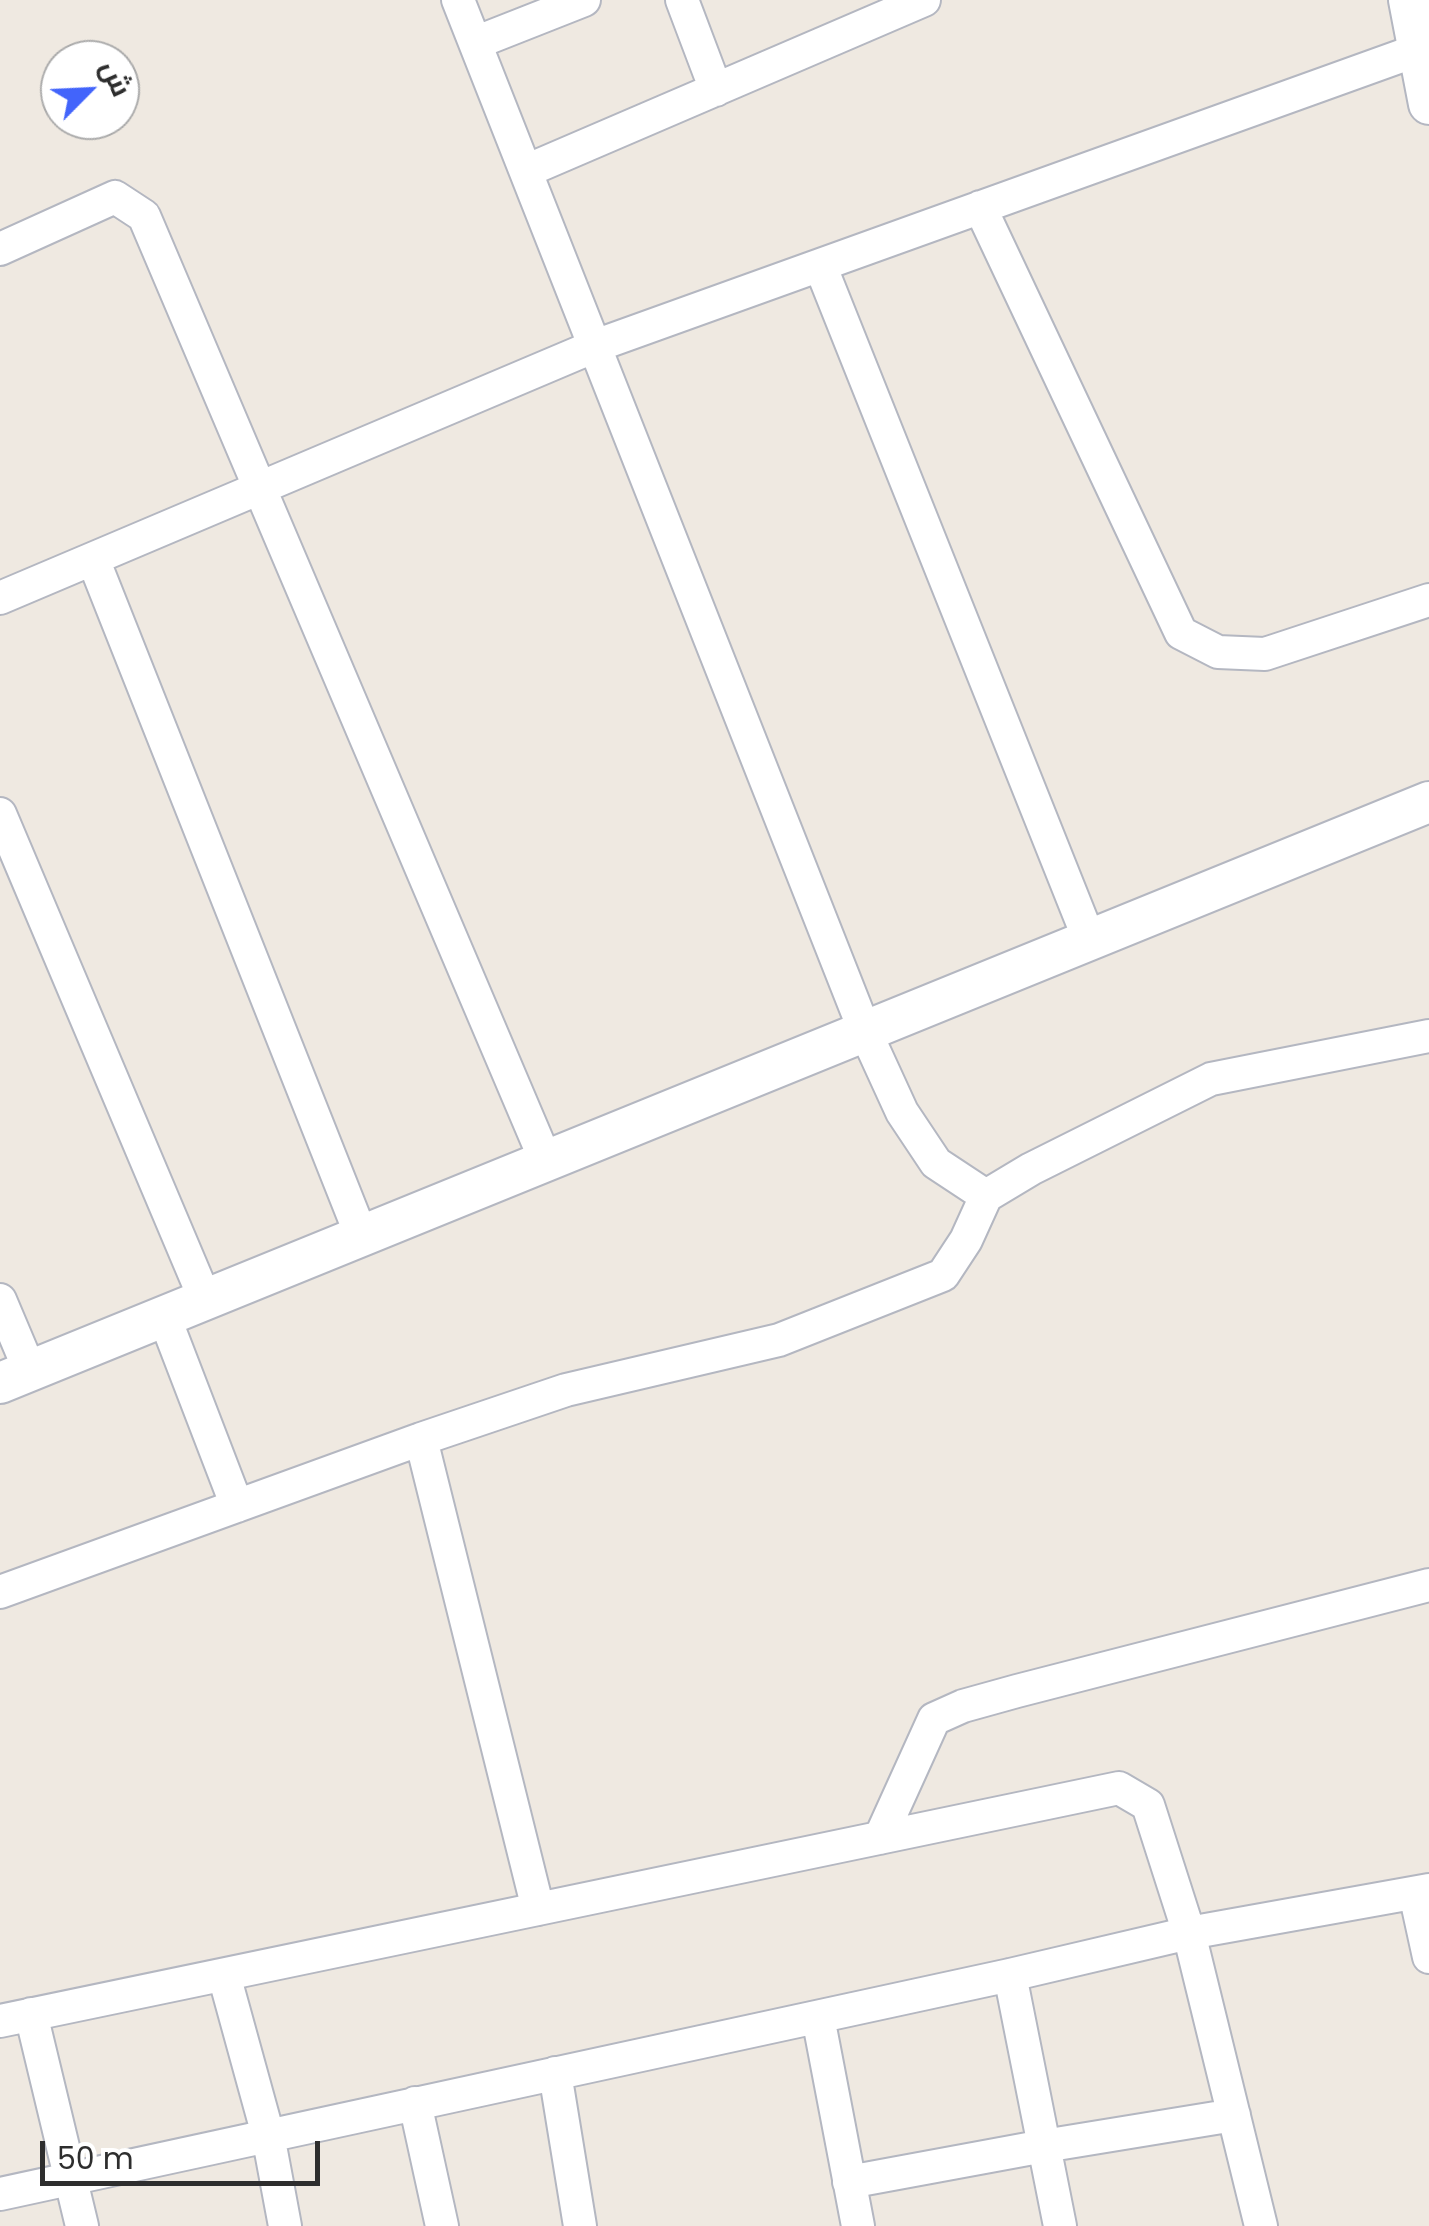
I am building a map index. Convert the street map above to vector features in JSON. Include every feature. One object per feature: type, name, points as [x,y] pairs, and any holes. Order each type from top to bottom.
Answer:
[{"type":"street","points":[[458,0],[864,1029],[902,1112],[936,1163],[986,1196]]},
{"type":"street","points":[[475,44],[584,0]]},
{"type":"street","points":[[682,0],[716,90]]},
{"type":"street","points":[[526,171],[924,0]]},
{"type":"street","points":[[1409,0],[1424,47],[1429,104]]},
{"type":"street","points":[[0,598],[595,346],[1424,47]]},
{"type":"street","points":[[0,249],[115,198],[144,216],[546,1159]]},
{"type":"street","points":[[980,208],[1181,633],[1218,652],[1264,654],[1429,600]]},
{"type":"street","points":[[820,266],[1089,939]]},
{"type":"street","points":[[93,559],[361,1235]]},
{"type":"street","points":[[0,1300],[15,1377],[1429,802]]},
{"type":"street","points":[[0,814],[205,1298]]},
{"type":"street","points":[[0,1592],[566,1390],[778,1340],[942,1275],[966,1240],[986,1196],[1210,1079],[1429,1036]]},
{"type":"street","points":[[164,1316],[237,1506]]},
{"type":"street","points":[[420,1439],[538,1909]]},
{"type":"street","points":[[880,1838],[934,1719],[963,1706],[1017,1691],[1429,1584]]},
{"type":"street","points":[[82,2226],[72,2178],[16,2018],[1118,1788],[1148,1805],[1189,1933],[1261,2226]]},
{"type":"street","points":[[0,2194],[1189,1933],[1422,1892],[1429,1957]]},
{"type":"street","points":[[224,1974],[268,2134],[285,2226]]},
{"type":"street","points":[[1010,1975],[1060,2226]]},
{"type":"street","points":[[818,2017],[858,2226]]},
{"type":"street","points":[[556,2073],[580,2226]]},
{"type":"street","points":[[415,2103],[442,2226]]},
{"type":"street","points":[[849,2182],[1234,2116]]}]
